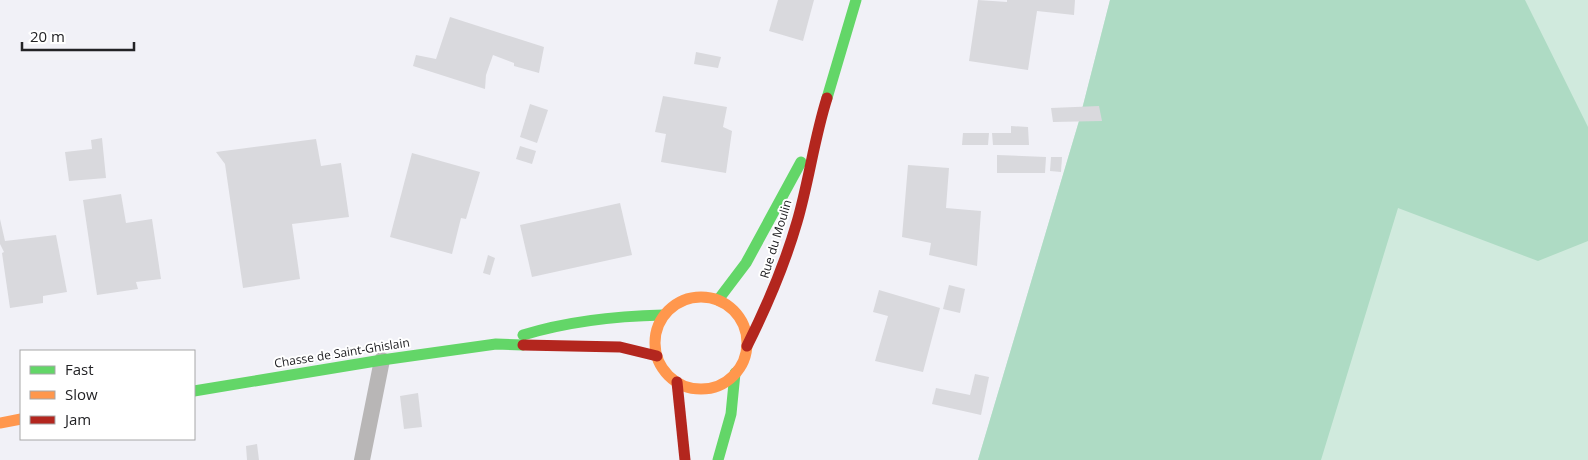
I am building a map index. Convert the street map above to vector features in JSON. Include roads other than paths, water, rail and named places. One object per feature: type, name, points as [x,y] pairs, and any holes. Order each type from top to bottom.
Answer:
[{"type":"street","name":"Rue du Moulin","points":[[747,346],[777,285],[798,220],[816,134],[856,0]]},
{"type":"street","name":"Rue du Moulin","points":[[718,300],[746,263],[816,134]]},
{"type":"street","points":[[698,297],[718,300],[740,318],[746,332],[747,346],[743,361],[735,373],[723,383],[708,388],[692,388],[677,382],[664,371],[657,356],[654,342],[657,328],[663,315],[678,302],[698,297]]},
{"type":"street","name":"Chasse de Saint-Ghislain","points":[[496,344],[547,327],[605,316],[663,315]]},
{"type":"street","name":"Chasse de Saint-Ghislain","points":[[195,391],[382,360],[496,344],[620,347],[657,356]]},
{"type":"street","points":[[718,460],[731,414],[735,373]]},
{"type":"street","points":[[677,382],[684,460]]},
{"type":"street","points":[[0,423],[20,420]]},
{"type":"lane","points":[[362,460],[382,360]]}]
